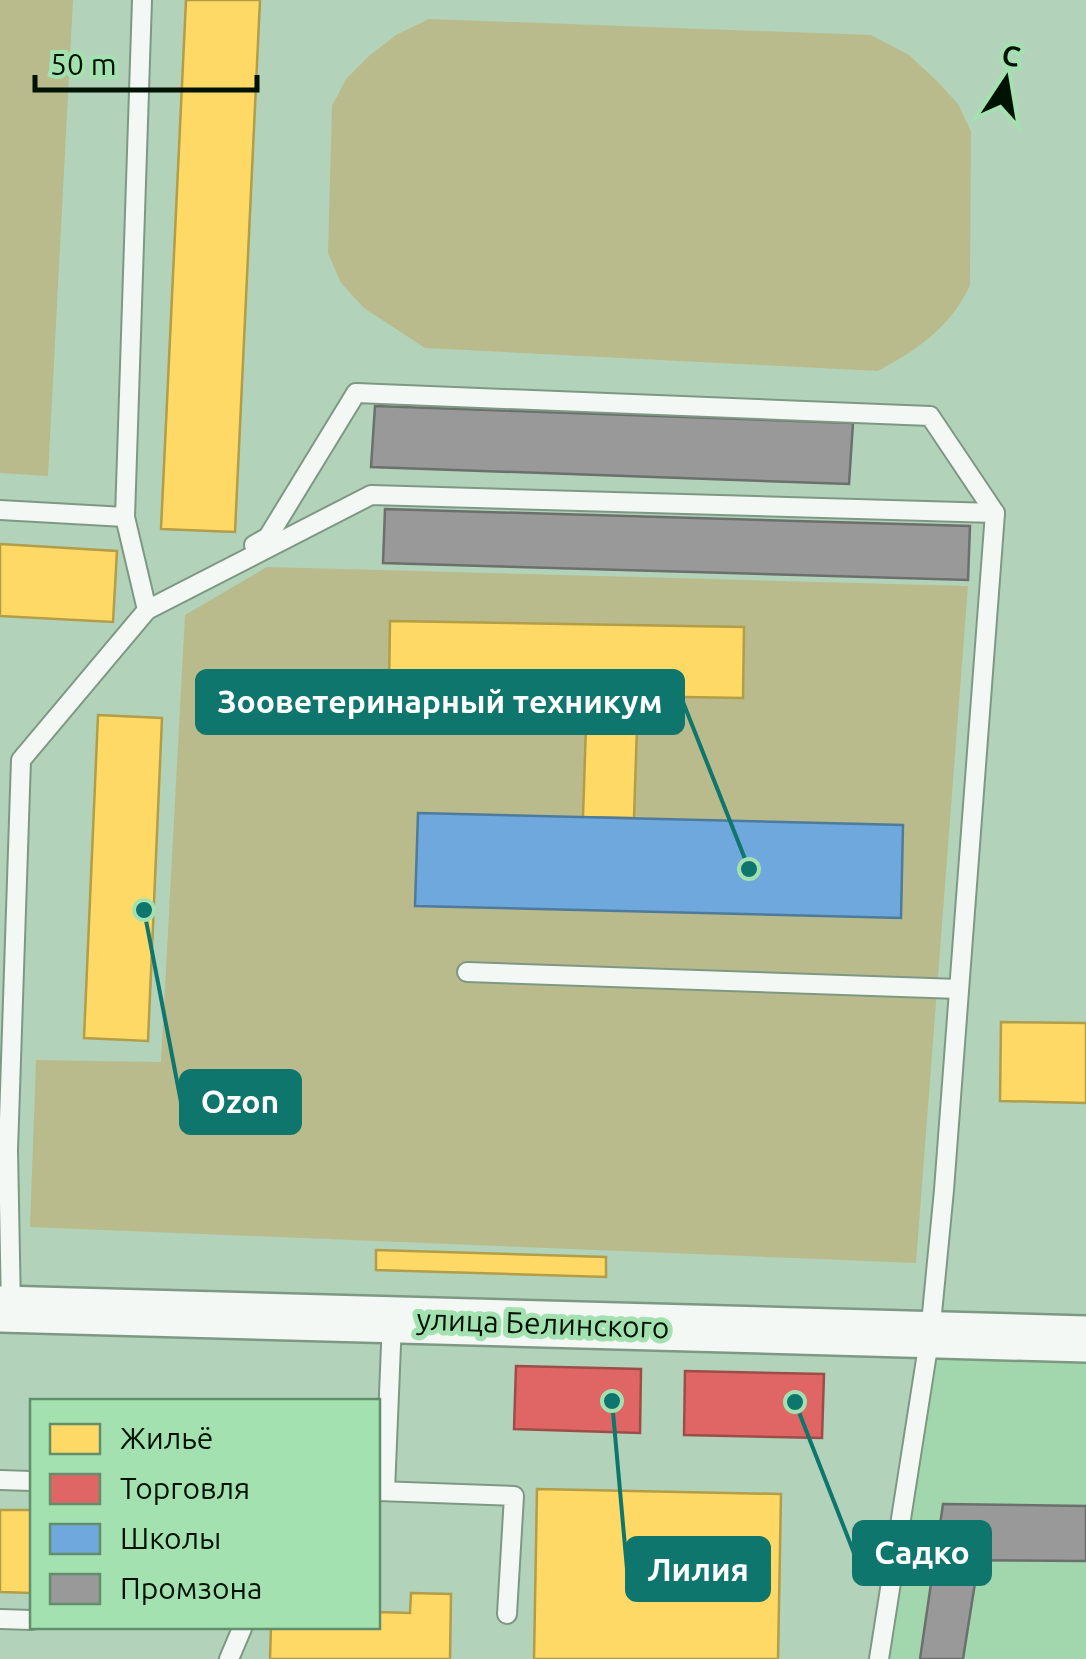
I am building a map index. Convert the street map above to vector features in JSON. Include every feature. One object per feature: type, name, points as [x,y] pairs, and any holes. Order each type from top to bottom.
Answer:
[{"type":"street","name":"улица Белинского","points":[[5,1309],[1086,1338]]},
{"type":"lane","points":[[142,0],[125,517],[146,610]]},
{"type":"lane","points":[[5,1309],[4,1150],[21,760],[146,610],[268,537],[356,392],[930,416],[995,513],[930,1334],[879,1659]]},
{"type":"lane","points":[[146,610],[371,494],[995,513]]},
{"type":"lane","points":[[0,510],[125,517]]},
{"type":"lane","points":[[467,972],[959,989]]},
{"type":"lane","points":[[392,1319],[381,1491],[514,1496],[507,1614]]},
{"type":"lane","points":[[0,1480],[30,1481]]},
{"type":"lane","points":[[0,1620],[30,1620]]},
{"type":"lane","points":[[229,1659],[241,1629]]},
{"type":"shaded area","points":[[0,0],[73,0],[48,476],[0,473]]},
{"type":"shaded area","points":[[429,19],[871,35],[909,55],[938,82],[958,104],[971,131],[970,285],[953,313],[932,336],[878,371],[425,348],[364,308],[341,283],[328,253],[332,106],[346,79],[369,56],[396,35]]},
{"type":"shaded area","points":[[267,567],[968,586],[916,1263],[30,1227],[36,1060],[161,1062],[185,615]]},
{"type":"shaded area","points":[[931,1357],[1086,1362],[1086,1659],[884,1659]]},
{"type":"building: Жильё","points":[[186,0],[260,0],[235,532],[161,529]]},
{"type":"building: Жильё","points":[[0,544],[117,551],[113,622],[0,616]]},
{"type":"building: Жильё","points":[[390,621],[744,627],[743,698],[389,692]]},
{"type":"building: Жильё","points":[[587,694],[638,696],[634,818],[583,817]]},
{"type":"building: Жильё","points":[[98,715],[162,718],[148,1041],[84,1038]]},
{"type":"building: Жильё","points":[[1001,1022],[1086,1023],[1086,1103],[1000,1101]]},
{"type":"building: Жильё","points":[[376,1250],[606,1257],[606,1277],[376,1270]]},
{"type":"building: Жильё","points":[[537,1489],[781,1494],[778,1659],[534,1659]]},
{"type":"building: Жильё","points":[[0,1510],[30,1510],[30,1593],[0,1592]]},
{"type":"building: Жильё","points":[[411,1593],[451,1594],[450,1659],[270,1659],[271,1629],[380,1629],[380,1612],[410,1613]]},
{"type":"building: Торговля","points":[[516,1366],[641,1369],[640,1433],[514,1429]]},
{"type":"building: Торговля","points":[[685,1371],[824,1374],[822,1438],[684,1435]]},
{"type":"building: Школы","points":[[418,813],[903,825],[901,918],[415,906]]},
{"type":"building: Промзона","points":[[375,406],[853,423],[849,484],[371,467]]},
{"type":"building: Промзона","points":[[385,509],[970,526],[968,580],[383,563]]},
{"type":"building: Промзона","points":[[943,1504],[1086,1506],[1086,1561],[935,1560]]},
{"type":"building: Промзона","points":[[934,1563],[978,1564],[963,1659],[920,1659]]},
{"type":"place","name":"Зооветеринарный техникум","points":[[749,869]]},
{"type":"place","name":"Ozon","points":[[144,910]]},
{"type":"place","name":"Лилия","points":[[612,1401]]},
{"type":"place","name":"Садко","points":[[795,1402]]}]
